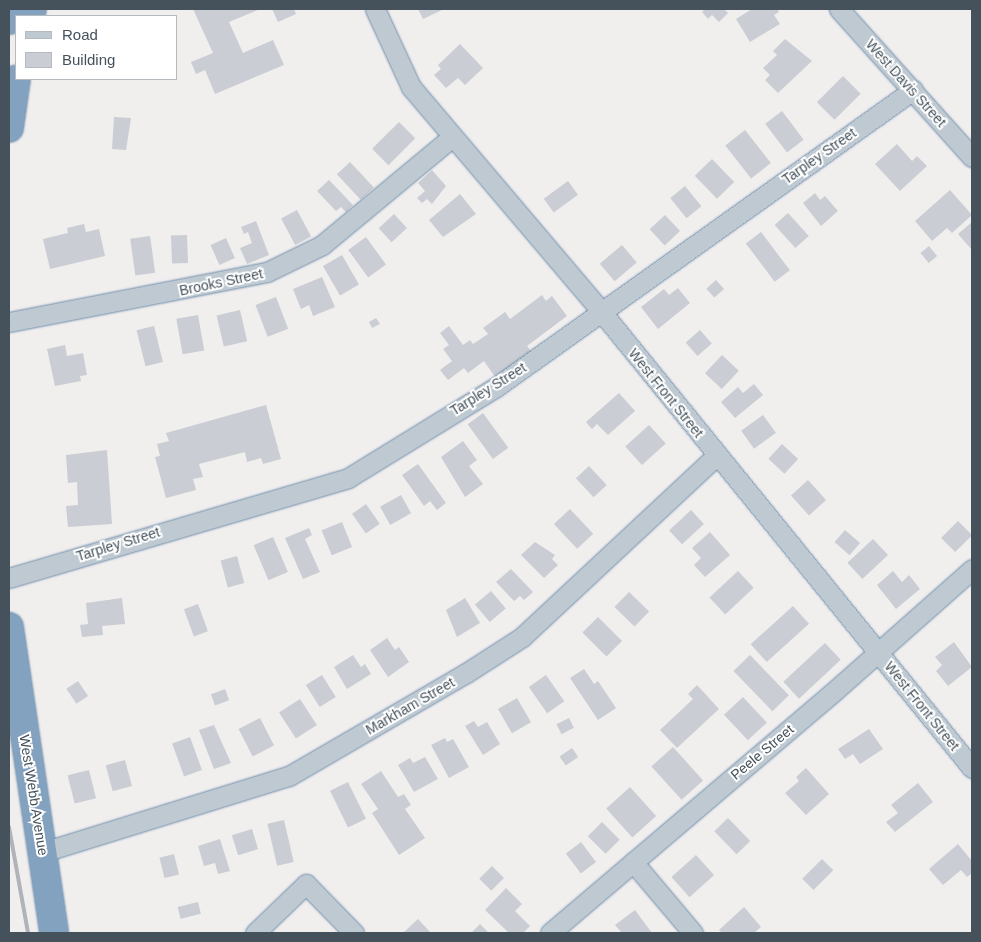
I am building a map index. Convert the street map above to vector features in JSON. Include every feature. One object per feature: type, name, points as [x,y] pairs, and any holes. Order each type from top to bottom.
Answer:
[{"type":"highway","points":[[9,20],[11,9]]},
{"type":"highway","points":[[9,128],[16,80]]},
{"type":"highway","name":"West Webb Avenue","points":[[9,627],[54,933]]},
{"type":"street","name":"West Front Street","points":[[375,9],[411,87],[451,138],[600,310],[716,456],[972,768]]},
{"type":"street","name":"West Davis Street","points":[[839,9],[972,157]]},
{"type":"street","name":"Tarpley Street","points":[[9,578],[348,478],[496,387],[600,310],[913,90]]},
{"type":"street","name":"Brooks Street","points":[[9,322],[267,272],[322,245],[451,138]]},
{"type":"street","name":"Markham Street","points":[[42,852],[289,776],[466,673],[522,637],[716,456]]},
{"type":"street","name":"Peele Street","points":[[550,933],[878,653],[972,569]]},
{"type":"street","points":[[633,862],[693,933]]},
{"type":"street","points":[[256,933],[306,884],[354,933]]},
{"type":"building","points":[[193,9],[260,9],[229,22],[243,53],[273,40],[284,65],[215,94],[205,70],[196,74],[191,62],[213,53]]},
{"type":"building","points":[[272,9],[294,9],[296,14],[278,22]]},
{"type":"building","points":[[418,9],[444,9],[423,19]]},
{"type":"building","points":[[705,9],[724,9],[728,13],[719,22],[712,15],[708,19],[702,12]]},
{"type":"building","points":[[752,9],[777,9],[779,12],[774,15],[780,24],[750,42],[736,19]]},
{"type":"building","points":[[785,39],[812,61],[778,93],[765,80],[770,75],[763,68],[777,55],[773,51]]},
{"type":"building","points":[[460,44],[483,68],[465,85],[458,78],[446,88],[434,75],[441,69],[438,65]]},
{"type":"building","points":[[843,76],[861,94],[835,120],[817,102]]},
{"type":"building","points":[[782,111],[804,140],[787,152],[765,124]]},
{"type":"building","points":[[114,117],[131,118],[126,150],[112,149]]},
{"type":"building","points":[[399,122],[415,138],[388,165],[372,149]]},
{"type":"building","points":[[745,130],[771,163],[751,178],[725,145]]},
{"type":"building","points":[[897,144],[912,161],[917,156],[927,166],[900,191],[875,164]]},
{"type":"building","points":[[712,159],[734,182],[717,199],[695,176]]},
{"type":"building","points":[[350,162],[374,188],[361,200],[337,174]]},
{"type":"building","points":[[432,170],[446,186],[432,204],[427,199],[422,203],[417,198],[425,191],[418,183]]},
{"type":"building","points":[[329,180],[353,205],[346,212],[341,207],[336,211],[317,191]]},
{"type":"building","points":[[568,181],[578,195],[554,212],[544,199]]},
{"type":"building","points":[[685,186],[701,206],[687,218],[670,198]]},
{"type":"building","points":[[950,190],[972,215],[952,233],[947,228],[932,241],[915,221]]},
{"type":"building","points":[[815,193],[820,200],[825,196],[838,211],[821,226],[803,203]]},
{"type":"building","points":[[460,194],[476,214],[443,237],[429,220]]},
{"type":"building","points":[[297,210],[311,236],[295,245],[281,218]]},
{"type":"building","points":[[788,213],[809,236],[795,248],[775,225]]},
{"type":"building","points":[[394,214],[407,228],[392,242],[379,228]]},
{"type":"building","points":[[665,215],[680,231],[665,245],[650,229]]},
{"type":"building","points":[[256,221],[269,255],[247,264],[240,248],[252,243],[248,232],[244,234],[241,227]]},
{"type":"building","points":[[972,222],[972,250],[958,234]]},
{"type":"building","points":[[84,224],[86,232],[99,229],[105,256],[50,269],[43,239],[68,233],[67,228]]},
{"type":"building","points":[[761,232],[790,270],[775,282],[746,243]]},
{"type":"building","points":[[187,235],[188,263],[172,264],[171,236]]},
{"type":"building","points":[[150,236],[155,273],[135,275],[130,239]]},
{"type":"building","points":[[366,237],[386,265],[368,277],[348,250]]},
{"type":"building","points":[[226,238],[235,258],[219,265],[210,245]]},
{"type":"building","points":[[622,245],[637,263],[615,281],[600,264]]},
{"type":"building","points":[[929,246],[937,256],[929,263],[920,253]]},
{"type":"building","points":[[342,255],[359,284],[340,295],[323,266]]},
{"type":"building","points":[[322,277],[335,307],[313,316],[309,305],[301,309],[293,289]]},
{"type":"building","points":[[716,280],[724,289],[714,298],[706,289]]},
{"type":"building","points":[[678,288],[690,303],[658,329],[641,307],[664,289],[669,295]]},
{"type":"building","points":[[542,295],[546,301],[552,296],[567,316],[527,346],[535,356],[495,377],[484,361],[468,373],[464,368],[448,380],[440,370],[452,361],[443,349],[449,345],[440,333],[449,326],[463,345],[470,340],[473,344],[488,334],[483,328],[505,312],[510,319]]},
{"type":"building","points":[[276,297],[288,329],[268,337],[255,305]]},
{"type":"building","points":[[240,310],[247,341],[224,347],[217,315]]},
{"type":"building","points":[[198,315],[204,350],[183,354],[176,319]]},
{"type":"building","points":[[376,318],[380,324],[372,328],[369,322]]},
{"type":"building","points":[[154,326],[163,362],[145,366],[137,330]]},
{"type":"building","points":[[700,330],[712,344],[697,356],[686,342]]},
{"type":"building","points":[[65,345],[67,356],[83,353],[87,375],[80,376],[81,381],[55,386],[47,349]]},
{"type":"building","points":[[722,355],[739,371],[722,389],[705,373]]},
{"type":"building","points":[[754,384],[763,395],[735,418],[721,402],[738,387],[743,393]]},
{"type":"building","points":[[619,393],[635,411],[608,435],[597,424],[592,429],[586,422]]},
{"type":"building","points":[[266,405],[281,459],[263,464],[261,458],[247,462],[245,452],[199,464],[203,477],[193,479],[196,490],[166,498],[155,457],[160,456],[157,444],[169,441],[166,433]]},
{"type":"building","points":[[483,413],[508,448],[493,459],[468,424]]},
{"type":"building","points":[[763,415],[776,433],[754,449],[741,431]]},
{"type":"building","points":[[649,425],[666,444],[642,465],[625,446]]},
{"type":"building","points":[[463,441],[477,460],[469,466],[483,484],[465,497],[441,457]]},
{"type":"building","points":[[782,444],[798,459],[784,474],[768,459]]},
{"type":"building","points":[[107,450],[112,524],[68,527],[66,506],[78,505],[77,482],[68,483],[66,455]]},
{"type":"building","points":[[418,464],[446,503],[437,510],[430,501],[424,506],[402,475]]},
{"type":"building","points":[[589,466],[607,485],[594,497],[576,478]]},
{"type":"building","points":[[808,480],[826,500],[809,515],[791,495]]},
{"type":"building","points":[[401,495],[411,513],[390,525],[380,507]]},
{"type":"building","points":[[366,504],[380,524],[366,533],[352,514]]},
{"type":"building","points":[[570,509],[593,534],[577,549],[554,524]]},
{"type":"building","points":[[691,510],[704,524],[682,544],[669,530]]},
{"type":"building","points":[[958,521],[972,535],[955,552],[941,538]]},
{"type":"building","points":[[342,522],[352,547],[332,555],[322,530]]},
{"type":"building","points":[[309,528],[312,535],[305,539],[320,572],[303,579],[285,538]]},
{"type":"building","points":[[845,530],[860,543],[850,555],[835,542]]},
{"type":"building","points":[[710,532],[730,555],[705,577],[694,565],[701,558],[692,548]]},
{"type":"building","points":[[273,537],[288,572],[269,580],[254,545]]},
{"type":"building","points":[[873,539],[888,555],[862,579],[847,563]]},
{"type":"building","points":[[535,542],[555,555],[552,559],[558,565],[544,578],[521,555]]},
{"type":"building","points":[[237,556],[244,583],[228,587],[221,560]]},
{"type":"building","points":[[511,569],[533,592],[524,600],[520,596],[514,601],[496,582]]},
{"type":"building","points":[[738,571],[754,588],[725,614],[709,598]]},
{"type":"building","points":[[893,571],[902,582],[909,575],[920,589],[896,609],[877,585]]},
{"type":"building","points":[[491,591],[506,609],[490,622],[475,604]]},
{"type":"building","points":[[629,592],[649,611],[635,627],[614,607]]},
{"type":"building","points":[[122,598],[125,624],[102,626],[103,635],[82,637],[80,625],[88,624],[86,603]]},
{"type":"building","points":[[465,598],[480,623],[457,637],[446,610]]},
{"type":"building","points":[[198,604],[208,631],[194,636],[184,609]]},
{"type":"building","points":[[793,606],[809,624],[767,662],[751,644]]},
{"type":"building","points":[[598,617],[622,641],[606,657],[582,633]]},
{"type":"building","points":[[387,638],[395,650],[399,647],[409,662],[388,677],[370,650]]},
{"type":"building","points":[[954,642],[972,667],[948,686],[936,671],[942,665],[935,657]]},
{"type":"building","points":[[825,643],[841,660],[799,699],[783,682]]},
{"type":"building","points":[[353,655],[361,667],[365,664],[371,674],[347,689],[334,667]]},
{"type":"building","points":[[750,655],[789,695],[772,711],[733,671]]},
{"type":"building","points":[[584,669],[594,684],[598,681],[616,708],[598,720],[570,678]]},
{"type":"building","points":[[322,675],[336,697],[320,707],[306,685]]},
{"type":"building","points":[[546,675],[564,701],[547,713],[529,687]]},
{"type":"building","points":[[78,681],[88,696],[76,704],[66,689]]},
{"type":"building","points":[[697,685],[719,709],[677,748],[660,730],[693,699],[688,694]]},
{"type":"building","points":[[225,689],[229,700],[215,705],[211,694]]},
{"type":"building","points":[[743,697],[767,723],[748,740],[724,715]]},
{"type":"building","points":[[517,698],[531,722],[512,733],[498,709]]},
{"type":"building","points":[[300,699],[317,725],[296,739],[279,713]]},
{"type":"building","points":[[260,718],[274,746],[253,757],[239,729]]},
{"type":"building","points":[[569,718],[574,728],[562,734],[557,724]]},
{"type":"building","points":[[474,721],[478,727],[487,722],[500,744],[483,755],[465,726]]},
{"type":"building","points":[[214,725],[231,763],[214,769],[199,730]]},
{"type":"building","points":[[869,729],[883,749],[860,764],[853,754],[845,759],[838,749]]},
{"type":"building","points":[[190,737],[202,770],[184,776],[172,743]]},
{"type":"building","points":[[445,738],[447,742],[453,739],[469,767],[449,778],[431,745]]},
{"type":"building","points":[[673,747],[703,780],[682,800],[651,766]]},
{"type":"building","points":[[572,748],[578,757],[566,766],[560,756]]},
{"type":"building","points":[[425,757],[438,779],[414,792],[398,765],[410,758],[413,763]]},
{"type":"building","points":[[125,760],[132,786],[113,791],[106,765]]},
{"type":"building","points":[[806,768],[829,794],[806,815],[785,793],[799,781],[796,777]]},
{"type":"building","points":[[89,770],[96,798],[75,803],[68,775]]},
{"type":"building","points":[[381,771],[398,797],[404,794],[411,805],[405,809],[425,838],[399,855],[372,813],[378,809],[361,784]]},
{"type":"building","points":[[348,782],[366,819],[348,828],[330,791]]},
{"type":"building","points":[[918,783],[933,802],[895,832],[886,822],[898,813],[891,805]]},
{"type":"building","points":[[630,787],[656,816],[632,837],[606,808]]},
{"type":"building","points":[[728,818],[750,841],[737,854],[714,831]]},
{"type":"building","points":[[284,820],[294,862],[277,866],[267,824]]},
{"type":"building","points":[[602,822],[620,840],[606,854],[588,836]]},
{"type":"building","points":[[252,829],[258,849],[238,855],[232,835]]},
{"type":"building","points":[[220,839],[230,871],[218,874],[215,863],[204,866],[198,846]]},
{"type":"building","points":[[581,842],[596,862],[581,873],[566,853]]},
{"type":"building","points":[[958,844],[972,861],[972,873],[967,877],[961,870],[943,885],[929,869]]},
{"type":"building","points":[[174,854],[179,874],[165,878],[159,858]]},
{"type":"building","points":[[696,855],[714,875],[690,897],[671,877]]},
{"type":"building","points":[[822,859],[833,870],[814,890],[802,879]]},
{"type":"building","points":[[492,866],[504,878],[491,891],[479,879]]},
{"type":"building","points":[[506,888],[522,904],[515,911],[530,926],[523,933],[509,933],[485,910]]},
{"type":"building","points":[[198,902],[201,914],[181,919],[178,907]]},
{"type":"building","points":[[744,907],[761,927],[754,933],[722,933],[719,930]]},
{"type":"building","points":[[635,910],[652,933],[622,933],[615,925]]},
{"type":"building","points":[[418,919],[431,933],[403,933]]},
{"type":"building","points":[[480,924],[489,933],[471,933]]},
{"type":"railway","points":[[9,827],[28,933]]}]
